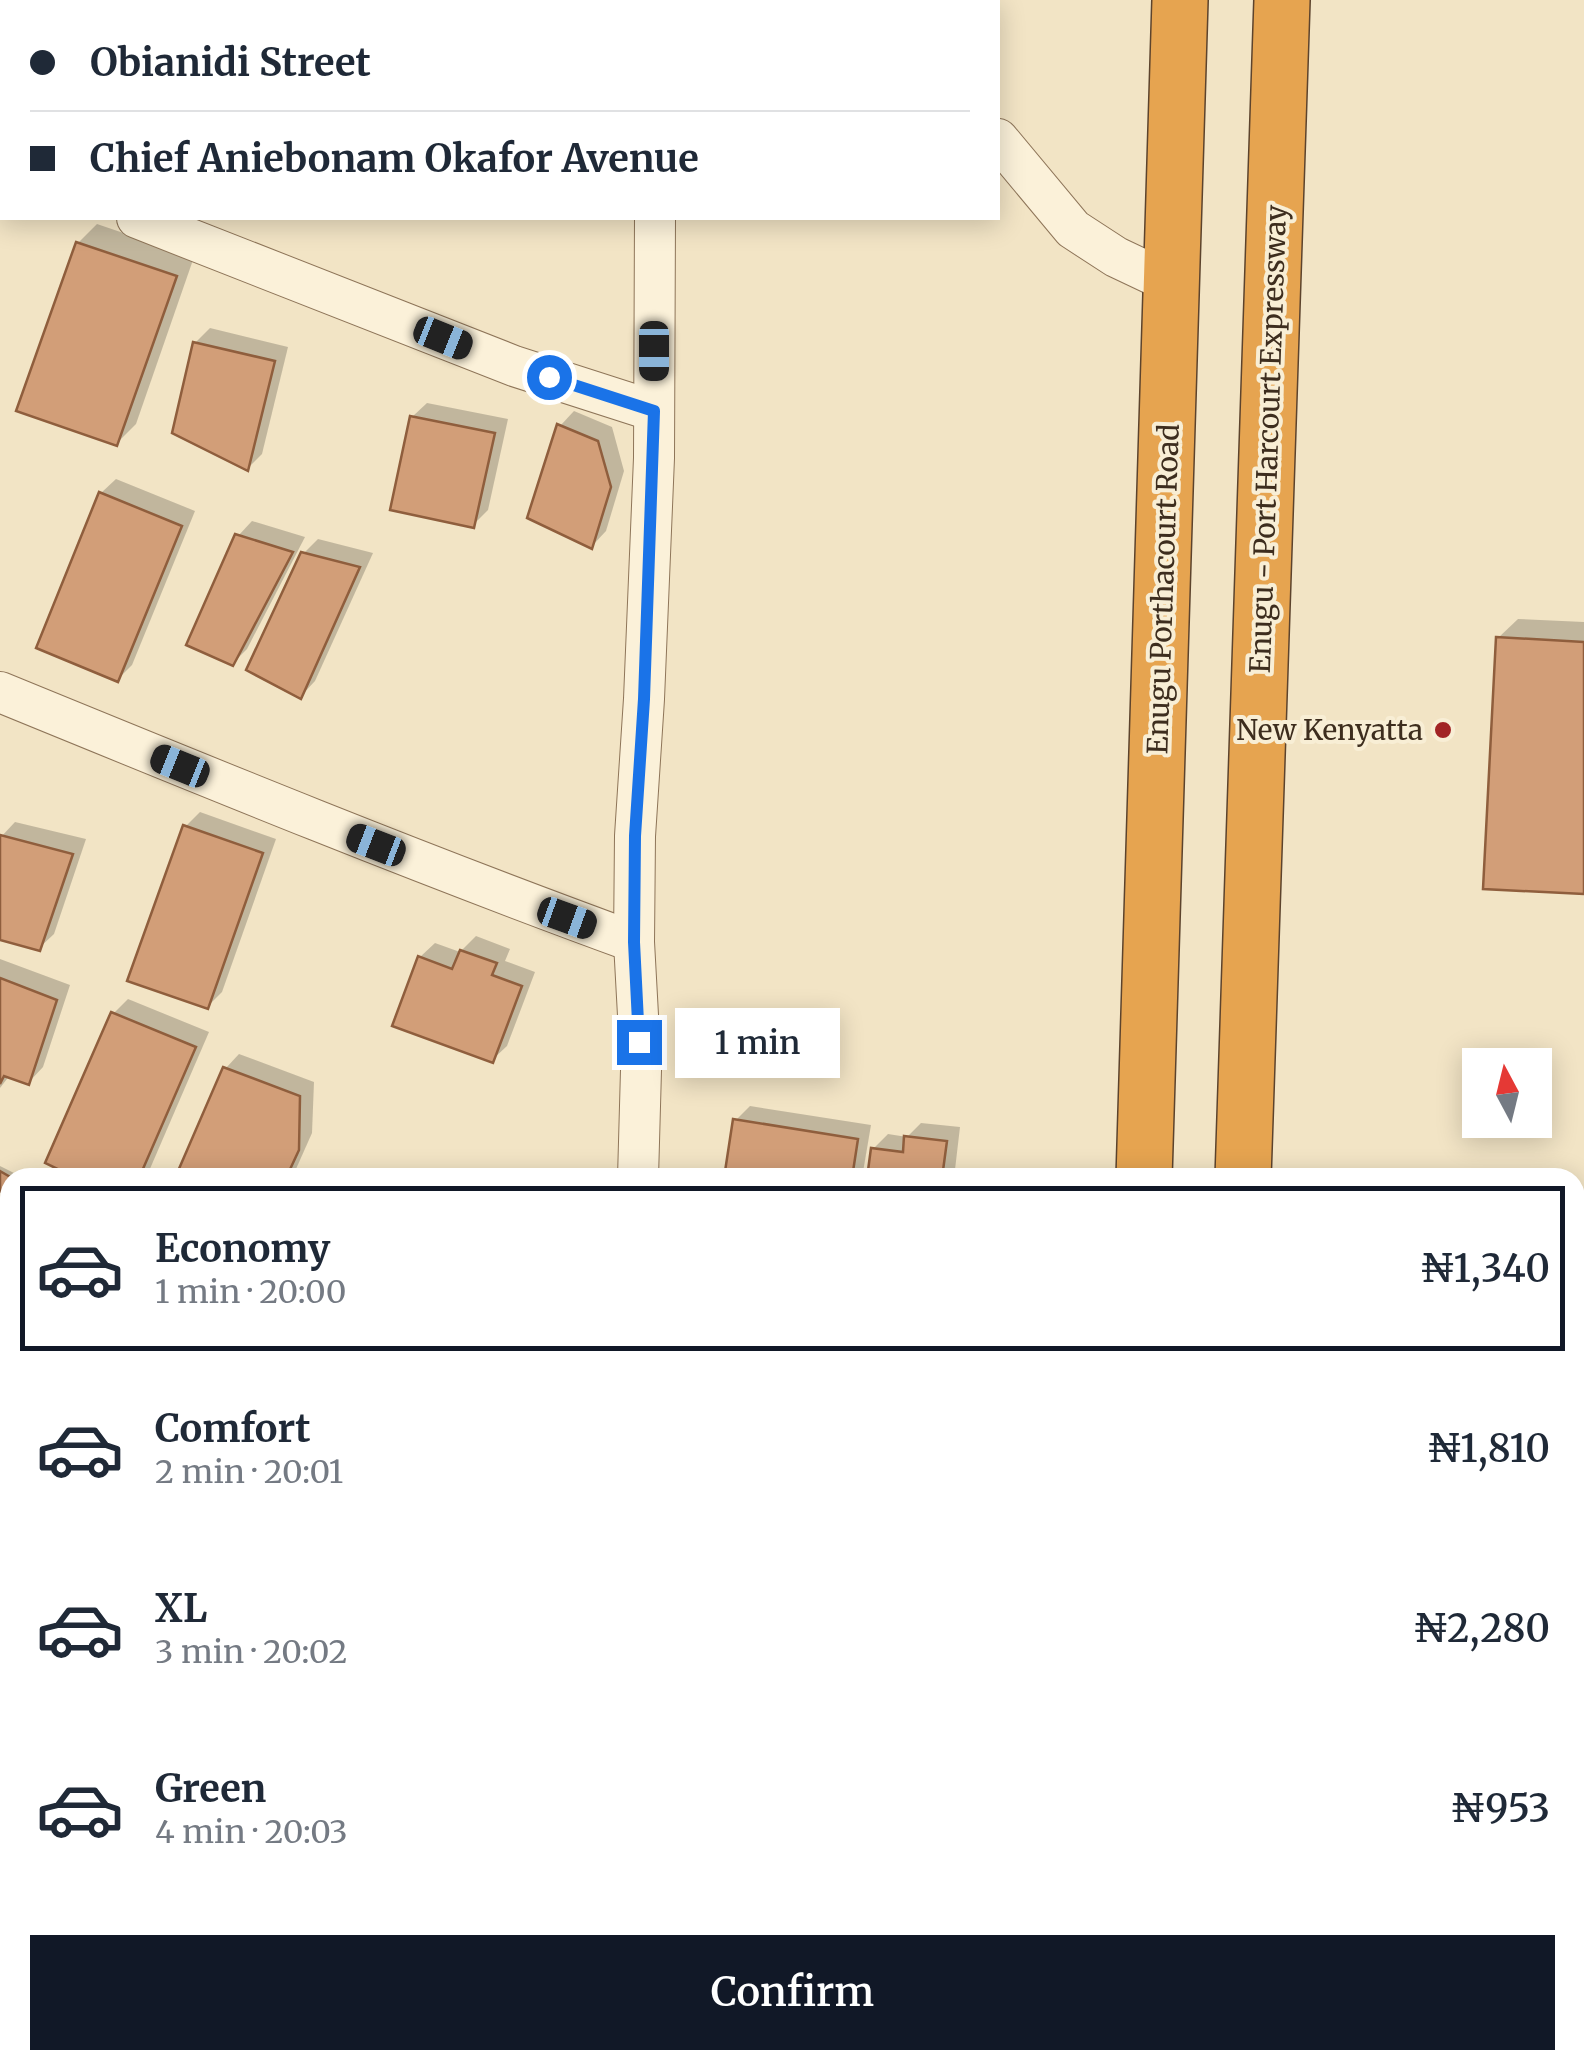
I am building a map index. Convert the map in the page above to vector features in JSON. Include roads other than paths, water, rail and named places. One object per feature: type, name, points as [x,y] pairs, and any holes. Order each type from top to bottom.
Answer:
[{"type":"highway","name":"Enugu Porthacourt Road","points":[[1144,1168],[1180,0]]},
{"type":"highway","name":"Enugu - Port Harcourt Expressway","points":[[1243,1168],[1282,0]]},
{"type":"street","points":[[1000,141],[1074,229],[1116,257],[1172,284]]},
{"type":"street","points":[[142,220],[514,366],[654,411]]},
{"type":"street","points":[[638,1168],[641,1070],[634,942],[635,836],[654,411],[655,220]]},
{"type":"street","points":[[0,692],[379,846],[634,942]]},
{"type":"place","name":"New Kenyatta","points":[[1443,730]]}]
